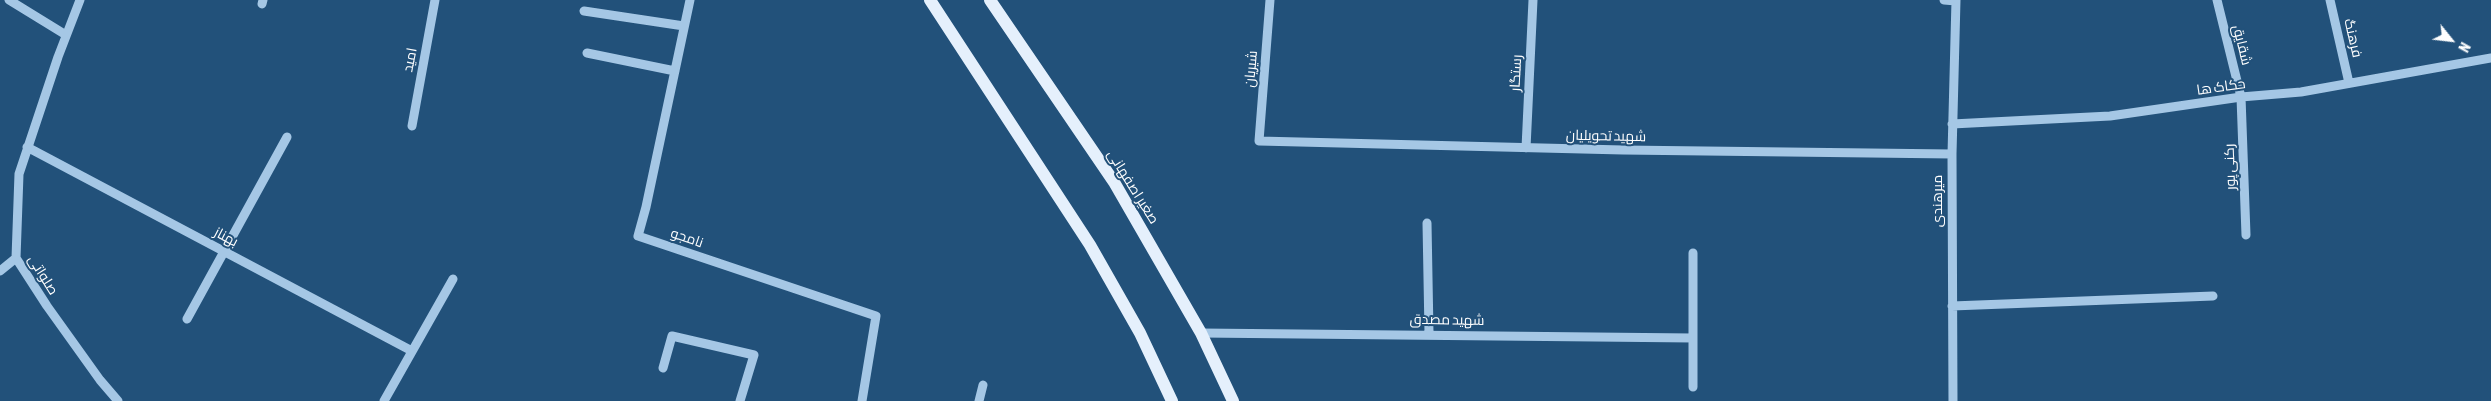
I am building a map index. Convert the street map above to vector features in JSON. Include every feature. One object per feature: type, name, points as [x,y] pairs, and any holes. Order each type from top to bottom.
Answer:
[{"type":"main road","points":[[930,0],[1090,245],[1140,333],[1172,401]]},
{"type":"main road","name":"صغیر اصفهانی","points":[[990,0],[1114,182],[1201,333],[1233,401]]},
{"type":"street","points":[[9,0],[66,35]]},
{"type":"street","name":"صلواتی","points":[[80,0],[18,174],[16,258],[46,306],[114,400]]},
{"type":"street","name":"امید","points":[[412,126],[435,0]]},
{"type":"street","name":"نامجو","points":[[690,0],[638,236],[876,316],[862,401]]},
{"type":"street","name":"شیریان","points":[[1259,141],[1270,0]]},
{"type":"street","name":"رستگار","points":[[1526,148],[1533,0]]},
{"type":"street","points":[[1944,0],[1956,0]]},
{"type":"street","name":"میرهندی","points":[[1953,401],[1952,124],[1956,0]]},
{"type":"street","name":"شقایق","points":[[2217,0],[2241,97]]},
{"type":"street","name":"فرهنگ","points":[[2330,0],[2349,83]]},
{"type":"street","points":[[584,11],[684,26]]},
{"type":"street","points":[[587,53],[675,71]]},
{"type":"street","name":"حکاک ها","points":[[1952,124],[2110,116],[2241,97],[2301,92],[2491,58]]},
{"type":"street","name":"رکنی پور","points":[[2241,97],[2246,235]]},
{"type":"street","points":[[186,319],[222,250],[287,138]]},
{"type":"street","name":"شهید تحویلیان","points":[[1259,141],[1526,148],[1952,154]]},
{"type":"street","name":"بهناز","points":[[27,147],[412,351]]},
{"type":"street","points":[[1427,222],[1429,333]]},
{"type":"street","points":[[1693,253],[1693,387]]},
{"type":"street","points":[[0,271],[16,258]]},
{"type":"street","points":[[384,401],[453,279]]},
{"type":"street","points":[[1952,306],[2213,296]]},
{"type":"street","name":"شهید مصدق","points":[[1201,333],[1429,333],[1693,338]]},
{"type":"street","points":[[663,368],[672,336],[754,355],[740,401]]},
{"type":"street","points":[[980,401],[983,385]]}]
